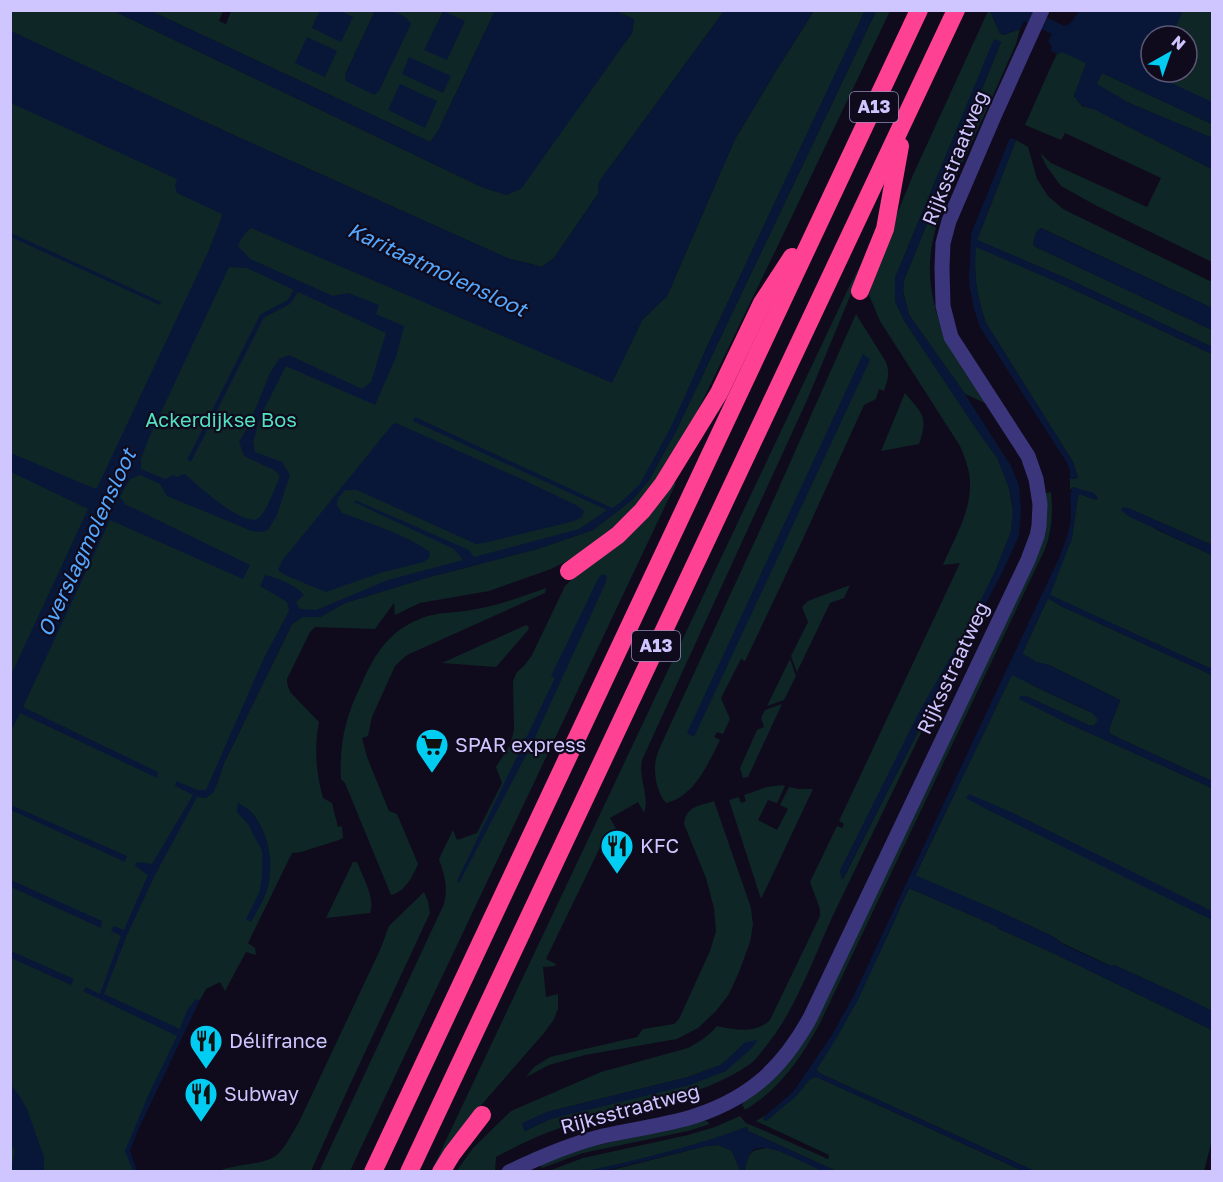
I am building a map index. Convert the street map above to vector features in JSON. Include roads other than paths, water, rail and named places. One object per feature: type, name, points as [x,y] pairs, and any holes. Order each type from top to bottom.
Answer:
[{"type":"highway","name":"A13","points":[[373,1172],[919,10]]},
{"type":"highway","name":"A13","points":[[409,1172],[956,10]]},
{"type":"highway","name":"A13","points":[[860,291],[885,229],[904,121]]},
{"type":"highway","name":"A13","points":[[569,571],[618,535],[642,511],[663,484],[719,393],[762,303],[828,203]]},
{"type":"highway","points":[[441,1172],[482,1114]]},
{"type":"street","name":"Rijksstraatweg","points":[[509,1172],[538,1158],[579,1143],[686,1119],[708,1111],[734,1100],[770,1074],[799,1037],[810,1018],[1028,560],[1037,536],[1040,516],[1032,466],[1028,456],[951,337],[943,306],[942,268],[943,243],[949,221],[1039,17]]},
{"type":"water","points":[[865,10],[876,11],[676,431],[649,480],[633,499],[593,530],[537,549],[426,578],[345,603],[320,617],[302,617],[292,624],[224,763],[214,792],[206,798],[197,797],[155,875],[127,935],[104,994],[180,1029],[187,1010],[196,999],[200,1000],[139,1128],[130,1151],[137,1171],[133,1171],[125,1151],[177,1036],[83,991],[86,987],[100,994],[121,936],[111,931],[114,926],[124,930],[148,875],[135,866],[137,862],[152,864],[193,795],[175,786],[176,781],[198,790],[206,790],[263,660],[289,611],[287,602],[260,586],[265,575],[286,582],[300,591],[304,595],[296,602],[300,609],[316,610],[388,580],[463,560],[454,549],[354,502],[355,500],[469,550],[474,557],[579,529],[607,510],[413,421],[415,417],[612,508],[620,503],[640,484],[671,427]]},
{"type":"water","points":[[114,11],[151,11],[430,142],[438,131],[495,11],[615,11],[634,19],[632,33],[521,189],[507,195],[482,187]]},
{"type":"water","points":[[320,11],[339,11],[353,17],[341,42],[312,28]]},
{"type":"water","points":[[375,11],[395,13],[404,17],[411,24],[379,91],[374,95],[346,81],[345,75]]},
{"type":"water","points":[[443,11],[465,21],[447,60],[424,50]]},
{"type":"water","points":[[724,11],[814,11],[735,139],[667,296],[642,320],[612,383],[251,228],[243,236],[238,246],[250,259],[333,296],[348,293],[379,305],[376,314],[404,326],[396,357],[375,405],[286,366],[261,415],[253,442],[255,452],[282,462],[290,475],[277,515],[268,530],[252,531],[167,496],[160,484],[140,475],[130,479],[120,497],[125,504],[250,565],[243,579],[110,520],[23,707],[158,772],[157,778],[20,713],[11,731],[11,675],[88,509],[11,472],[11,453],[97,488],[209,250],[222,214],[177,193],[175,186],[177,179],[11,103],[11,31],[229,133],[507,258],[542,267],[554,258],[598,194],[599,182]],"holes":[[[229,267],[247,268],[386,333],[371,382],[362,389],[289,355],[279,359],[270,373],[248,427],[239,442],[244,456],[274,470],[280,476],[265,510],[259,518],[252,520],[232,512],[185,474],[176,477],[173,475],[165,479],[141,469],[141,459],[148,440]]]},
{"type":"water","points":[[990,11],[1033,11],[1064,26],[1070,24],[1079,11],[1183,11],[1177,24],[1139,24],[1139,84],[1174,84],[1212,102],[1212,124],[1102,73],[1097,84],[1127,102],[1212,138],[1212,169],[1094,109],[1083,106],[1074,96],[1086,63],[1062,52],[1057,54],[1051,51],[1052,47],[1048,41],[1052,34],[1024,21],[1020,29],[1003,35]]},
{"type":"water","points":[[307,37],[337,51],[325,77],[295,63]]},
{"type":"water","points":[[994,39],[1001,42],[904,280],[903,292],[909,315],[965,394],[1011,466],[1019,486],[1021,508],[1019,536],[842,880],[840,871],[919,712],[967,628],[995,571],[1011,531],[1013,507],[1009,488],[998,459],[905,322],[895,301],[895,278]]},
{"type":"water","points":[[409,57],[451,76],[443,93],[402,74]]},
{"type":"water","points":[[400,84],[437,101],[425,128],[388,110]]},
{"type":"water","points":[[1010,138],[1016,140],[977,240],[1068,279],[1212,347],[1212,354],[976,247],[976,285],[986,323],[1073,462],[1078,478],[1070,479],[1067,463],[980,327],[969,284],[971,234]]},
{"type":"water","points":[[1040,228],[1212,308],[1212,330],[1034,246],[1035,236]]},
{"type":"water","points":[[11,233],[161,302],[160,305],[11,237]]},
{"type":"water","points":[[863,354],[870,360],[694,737],[687,733]]},
{"type":"water","points":[[396,423],[578,506],[584,511],[582,517],[574,521],[476,544],[357,490],[345,490],[338,498],[337,505],[342,513],[410,540],[430,552],[429,558],[423,562],[380,573],[326,592],[278,570],[282,561],[392,425]]},
{"type":"water","points":[[1073,487],[1094,493],[1098,498],[1097,500],[1080,494],[1078,496],[1072,538],[1050,595],[1212,669],[1212,675],[1048,598],[1023,654],[1120,700],[1109,729],[1112,735],[1212,781],[1212,788],[1019,699],[1020,696],[1026,696],[1088,725],[1094,726],[1097,722],[1093,713],[1012,675],[915,875],[996,910],[1054,937],[1062,944],[1110,966],[1114,965],[1212,1011],[1212,1030],[996,926],[909,888],[858,1000],[816,1070],[1035,1171],[1023,1171],[815,1077],[766,1121],[763,1119],[766,1115],[793,1092],[832,1035],[853,997],[1059,558],[1069,529]]},
{"type":"water","points":[[1123,507],[1212,545],[1212,555],[1128,516],[1121,510]]},
{"type":"water","points":[[602,574],[607,576],[606,582],[531,746],[459,883],[457,881],[555,678],[551,676]]},
{"type":"water","points":[[969,794],[1013,813],[1212,911],[1212,920],[990,811],[966,798]]},
{"type":"water","points":[[238,803],[257,819],[266,839],[270,861],[266,892],[251,922],[246,919],[260,891],[262,851],[248,824],[237,812]]},
{"type":"water","points":[[11,805],[127,856],[125,862],[11,810]]},
{"type":"water","points":[[11,880],[102,921],[101,928],[11,887]]},
{"type":"water","points":[[11,951],[74,979],[71,985],[11,958]]},
{"type":"water","points":[[758,1040],[726,1071],[690,1085],[550,1119],[525,1131],[522,1123],[547,1112],[688,1077],[721,1065],[746,1042]]},
{"type":"water","points":[[11,1085],[27,1109],[44,1157],[44,1171],[11,1171],[15,1150],[11,1144]]},
{"type":"water","points":[[747,1127],[748,1131],[836,1171],[822,1171],[785,1154],[764,1148],[750,1153],[744,1171],[740,1171],[732,1151],[719,1145],[706,1146],[604,1171],[587,1171],[668,1152]]},
{"type":"waterway","points":[[190,459],[262,316],[289,302],[297,289]]},
{"type":"place","name":"SPAR express","points":[[432,774]]},
{"type":"place","name":"KFC","points":[[617,875]]},
{"type":"place","name":"Délifrance","points":[[206,1070]]},
{"type":"place","name":"Subway","points":[[201,1123]]},
{"type":"water label","name":"Karitaatmolensloot","points":[[437,270]]},
{"type":"water label","name":"Overslagmolensloot","points":[[87,543]]},
{"type":"park label","name":"Ackerdijkse Bos","points":[[221,420]]}]
